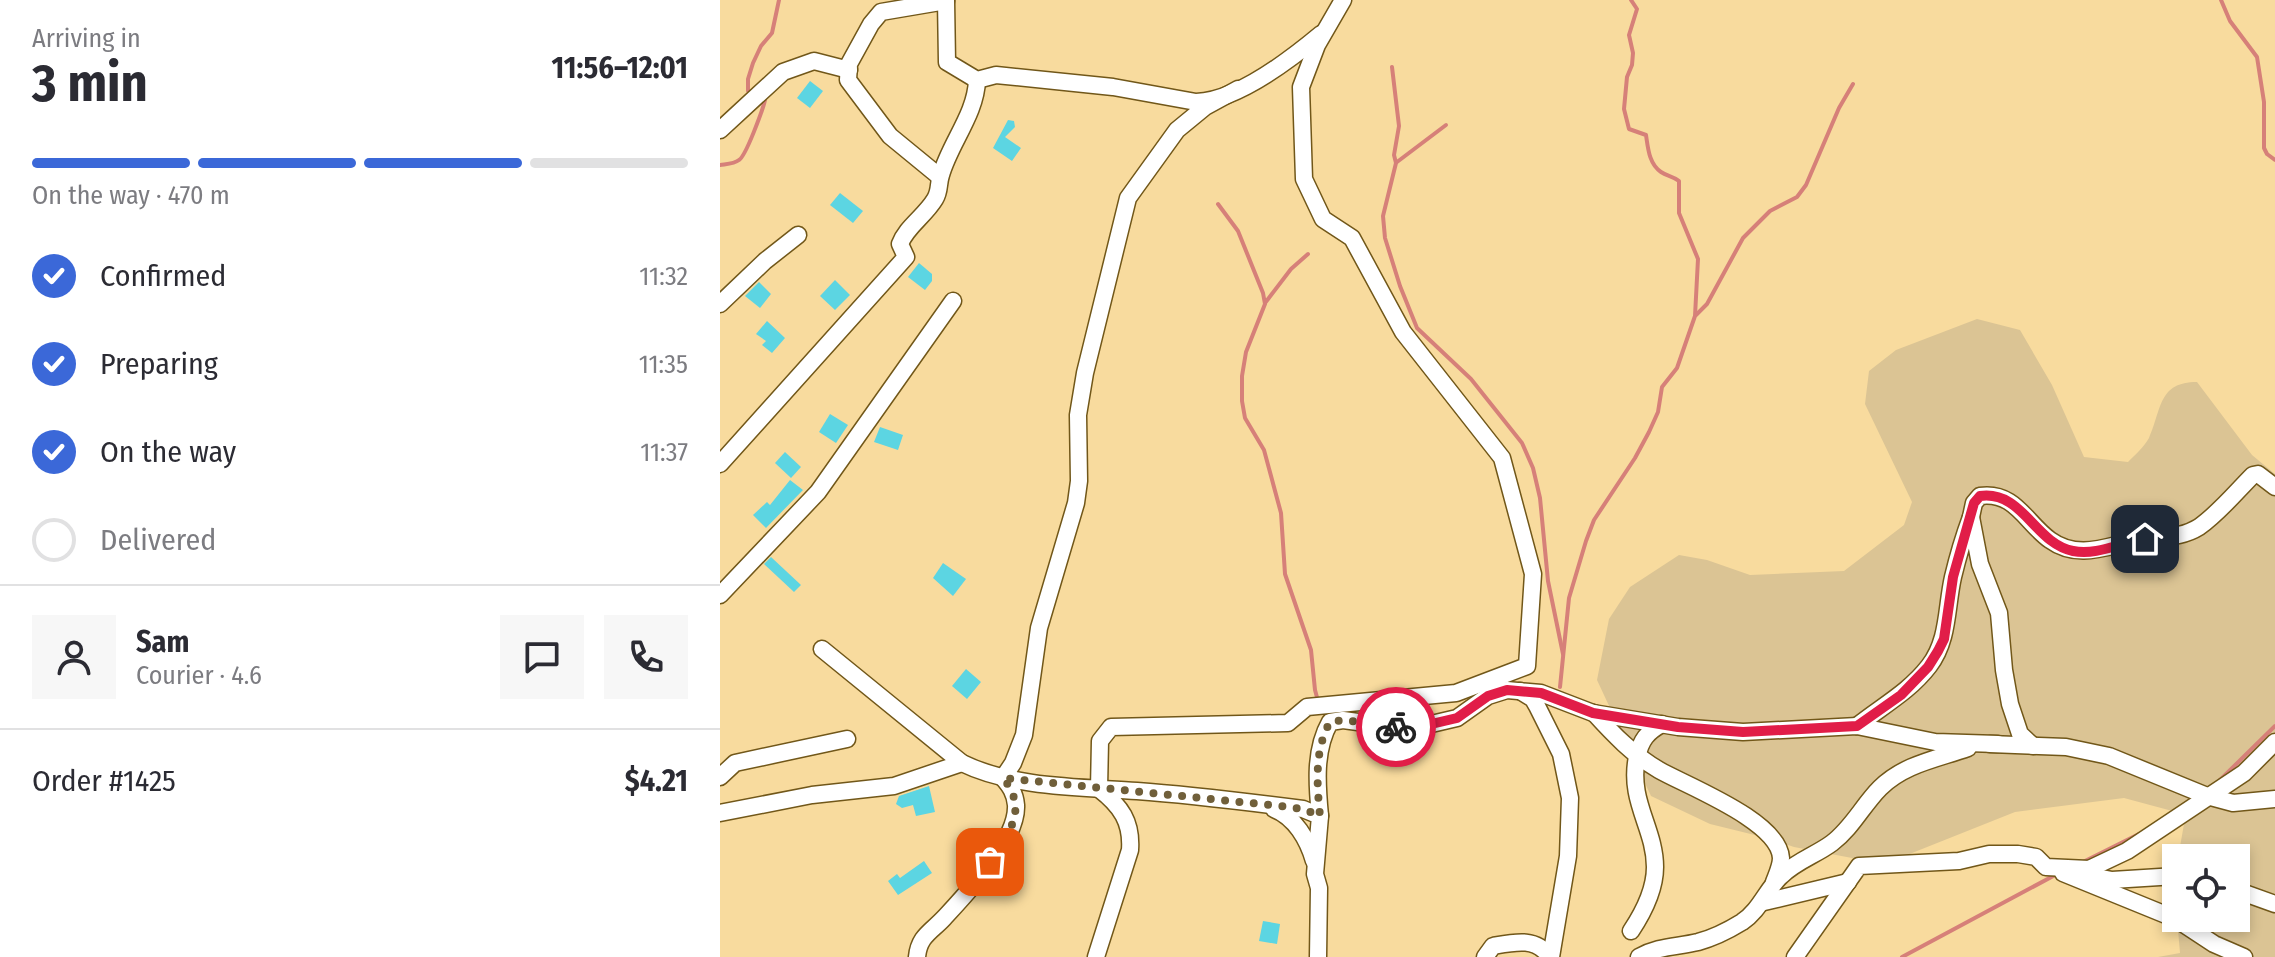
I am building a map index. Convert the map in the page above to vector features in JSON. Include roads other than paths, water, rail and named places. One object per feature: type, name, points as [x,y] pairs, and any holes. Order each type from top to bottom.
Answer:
[{"type":"street","points":[[940,177],[890,136],[848,80],[849,64],[881,12],[946,0],[947,62],[977,80],[996,75],[1113,87],[1196,102],[1207,102],[1238,89]]},
{"type":"street","points":[[1099,789],[1100,741],[1111,727],[1288,723],[1307,707],[1456,693],[1527,666],[1533,574],[1502,458],[1403,332],[1352,238],[1323,219],[1304,179],[1301,87],[1325,29],[1343,0]]},
{"type":"street","points":[[1003,778],[1013,763],[1024,735],[1039,628],[1076,503],[1079,481],[1078,415],[1128,198],[1177,130],[1205,107],[1278,66],[1325,29]]},
{"type":"street","points":[[720,130],[783,72],[814,61],[849,70]]},
{"type":"street","points":[[720,464],[906,257],[900,244],[903,236],[938,195],[940,177],[973,101],[977,80]]},
{"type":"street","points":[[720,304],[798,235]]},
{"type":"street","points":[[720,595],[818,492],[953,301]]},
{"type":"street","points":[[1857,726],[1901,695],[1928,667],[1938,651],[1944,639],[1953,577],[1974,503],[1980,496],[2000,497],[2015,505],[2053,543],[2075,552],[2136,540],[2165,538],[2199,527],[2253,475],[2258,474],[2275,487]]},
{"type":"street","points":[[1971,517],[1980,564],[1999,613],[2010,704],[2020,734],[2033,746]]},
{"type":"street","points":[[822,649],[962,763],[982,773],[1099,789],[1303,809],[1320,816]]},
{"type":"street","points":[[1315,874],[1320,816],[1320,743],[1330,722],[1343,720],[1410,729],[1457,718],[1488,696],[1507,690],[1541,693],[1594,713],[1662,724],[1743,732],[1857,726],[1935,742],[2066,747],[2109,756],[2207,796],[2233,803],[2275,799]]},
{"type":"street","points":[[1519,690],[1533,699],[1561,754],[1570,798],[1568,856],[1550,957]]},
{"type":"street","points":[[1594,713],[1638,755],[1762,828],[1777,845],[1781,857],[1773,885],[1764,902],[1744,920],[1722,933],[1697,942],[1655,949],[1639,957]]},
{"type":"street","points":[[1631,931],[1650,893],[1655,867],[1635,793],[1634,777],[1642,740],[1650,730],[1662,724]]},
{"type":"street","points":[[720,777],[735,763],[847,739]]},
{"type":"street","points":[[2052,869],[2089,869],[2145,840],[2244,773],[2275,742]]},
{"type":"street","points":[[1773,885],[1794,864],[1832,842],[1863,811],[1879,789],[1903,770],[1971,747],[1998,744]]},
{"type":"street","points":[[720,813],[812,795],[894,786],[962,763]]},
{"type":"street","points":[[917,957],[923,935],[939,924],[964,897],[1013,825],[1014,792],[1003,778]]},
{"type":"street","points":[[1096,957],[1130,850],[1131,831],[1116,802],[1099,789]]},
{"type":"street","points":[[1261,804],[1283,813],[1296,825],[1314,858],[1319,888],[1318,957]]},
{"type":"street","points":[[1795,957],[1859,866],[1959,861],[1989,854],[2018,854],[2036,857],[2052,869],[2176,919],[2214,944],[2244,957]]},
{"type":"street","points":[[2052,869],[2112,880],[2162,877]]},
{"type":"street","points":[[1764,902],[1848,882]]},
{"type":"street","points":[[2250,895],[2275,904]]},
{"type":"street","points":[[1485,957],[1493,946],[1522,941],[1544,948],[1550,957]]},
{"type":"waterway","points":[[753,95],[748,91],[748,79],[761,46],[772,33],[779,0]]},
{"type":"waterway","points":[[1560,687],[1569,598],[1586,541],[1594,520],[1649,432],[1658,412],[1662,387],[1677,368],[1695,316],[1698,259],[1679,213],[1679,181],[1654,165],[1646,135],[1629,129],[1624,109],[1633,53],[1629,35],[1637,9],[1631,0]]},
{"type":"waterway","points":[[2221,0],[2230,21],[2257,57],[2264,102],[2264,148],[2275,160]]},
{"type":"waterway","points":[[1392,67],[1399,126],[1394,155],[1396,163],[1383,216],[1385,238],[1417,328],[1471,379],[1522,443],[1533,468],[1540,498],[1548,581],[1563,654]]},
{"type":"waterway","points":[[1696,315],[1707,304],[1743,238],[1770,211],[1797,197],[1806,185],[1839,108],[1853,84]]},
{"type":"waterway","points":[[720,165],[742,157],[764,105],[765,100],[761,99]]},
{"type":"waterway","points":[[1397,162],[1446,125]]},
{"type":"waterway","points":[[1218,204],[1238,231],[1263,293],[1265,304],[1246,352],[1242,401],[1245,418],[1264,450],[1281,513],[1285,574],[1311,650],[1318,701]]},
{"type":"waterway","points":[[1265,303],[1291,269],[1308,254]]},
{"type":"waterway","points":[[2220,780],[2275,726]]},
{"type":"waterway","points":[[2083,862],[2139,834]]},
{"type":"waterway","points":[[1902,957],[2057,874]]}]
